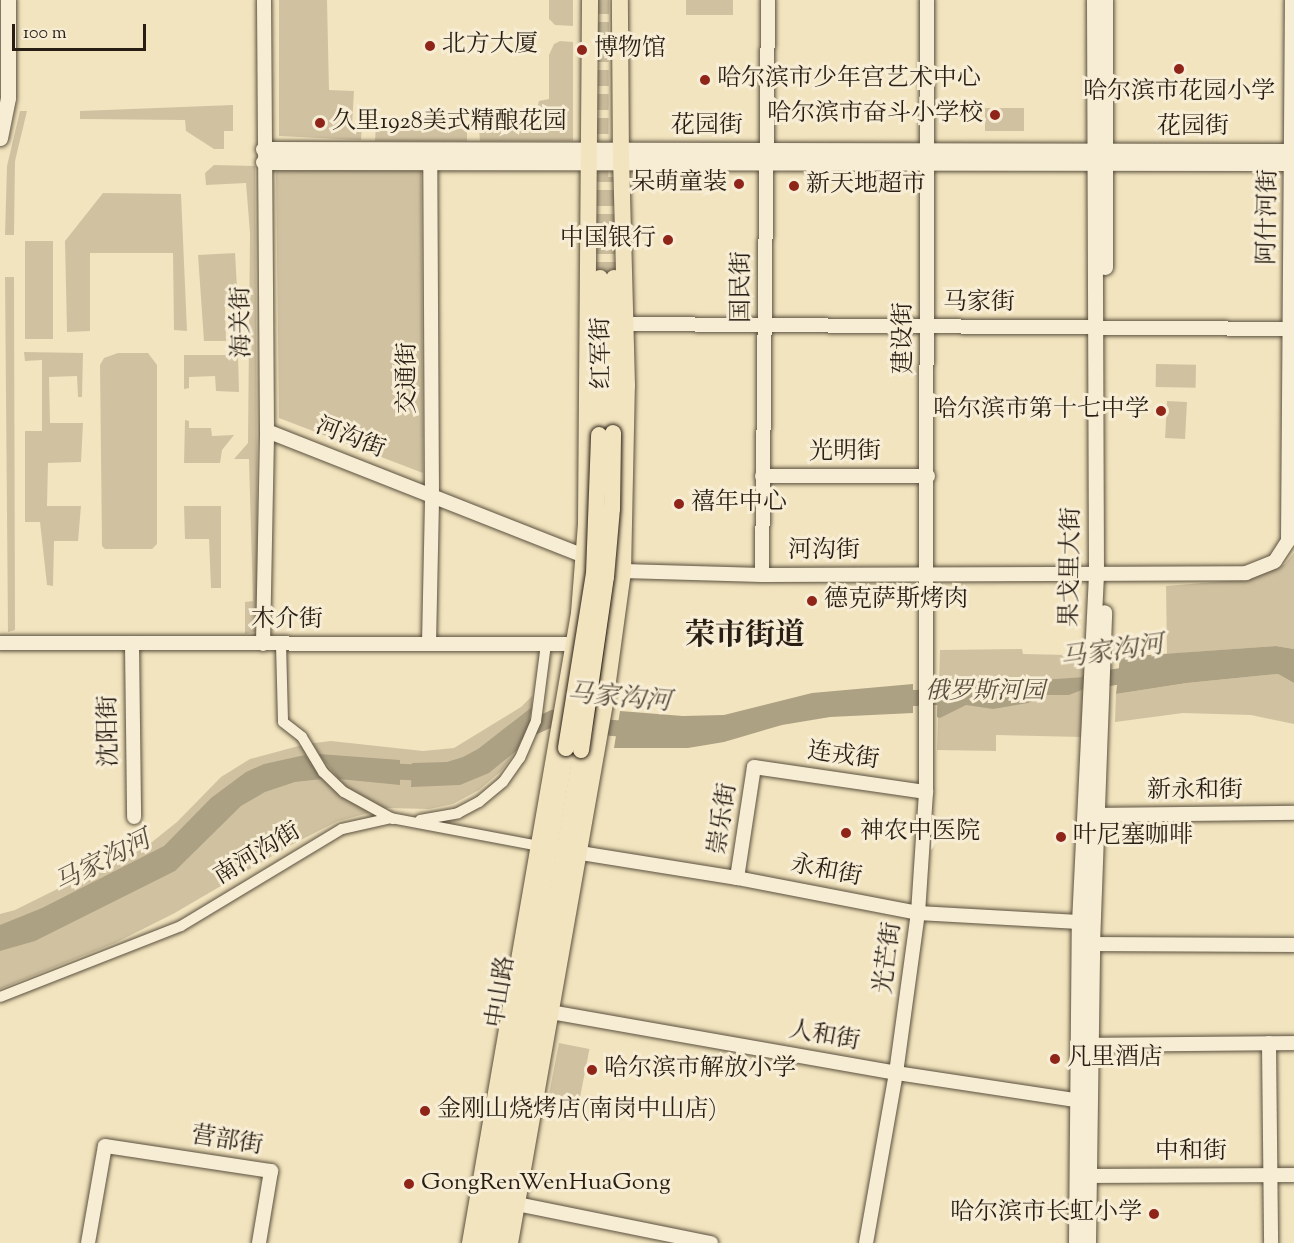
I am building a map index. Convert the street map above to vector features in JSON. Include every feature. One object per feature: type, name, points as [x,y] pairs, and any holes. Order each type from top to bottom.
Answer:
[{"type":"main road","points":[[0,138],[8,98],[8,0]]},
{"type":"main road","name":"红军街","points":[[583,700],[574,644],[584,556],[590,0]]},
{"type":"main road","name":"红军街","points":[[583,700],[610,652],[622,571],[627,324],[621,155],[620,0]]},
{"type":"main road","name":"果戈里大街","points":[[1076,1243],[1083,1102],[1079,922],[1094,734],[1100,573],[1100,157],[1094,0]]},
{"type":"main road","name":"果戈里大街","points":[[1100,157],[1106,0]]},
{"type":"main road","name":"花园街","points":[[263,155],[1293,157]]},
{"type":"main road","name":"红军街","points":[[574,750],[610,529],[606,434],[607,278],[613,408],[606,434]]},
{"type":"main road","points":[[613,408],[627,386]]},
{"type":"main road","points":[[470,1243],[558,849],[583,700]]},
{"type":"main road","name":"果戈里大街","points":[[1083,1045],[1092,944],[1097,815],[1094,734]]},
{"type":"main road","name":"中山路","points":[[498,1243],[574,750]]},
{"type":"main road","points":[[510,1243],[551,1012],[558,849]]},
{"type":"main road","name":"中山路","points":[[483,1243],[558,849]]},
{"type":"main road","name":"果戈里大街","points":[[1083,1102],[1088,1176],[1088,1243]]},
{"type":"street","name":"海关街","points":[[263,644],[267,432],[263,155],[264,0]]},
{"type":"street","name":"国民街","points":[[762,574],[768,0]]},
{"type":"street","name":"建设街","points":[[927,0],[927,676]]},
{"type":"street","name":"阿什河街","points":[[1291,435],[1292,0]]},
{"type":"street","name":"交通街","points":[[429,644],[432,495],[430,156]]},
{"type":"street","name":"马家街","points":[[627,324],[1292,329]]},
{"type":"street","name":"河沟街","points":[[267,432],[622,571],[762,574],[1246,573],[1275,561],[1288,541],[1291,435]]},
{"type":"street","name":"光明街","points":[[762,476],[928,476]]},
{"type":"street","name":"木介街","points":[[0,643],[574,644]]},
{"type":"street","name":"沈阳街","points":[[132,644],[134,817]]},
{"type":"street","points":[[282,644],[283,722],[306,744],[323,772],[357,801],[391,819],[429,820],[458,813],[478,802],[503,782],[520,758],[536,721],[546,644]]},
{"type":"street","name":"光芒街","points":[[866,1243],[896,1073],[918,913],[926,792],[927,676]]},
{"type":"street","name":"连戎街","points":[[754,767],[926,792]]},
{"type":"street","name":"崇乐街","points":[[737,878],[754,767]]},
{"type":"street","name":"新永和街","points":[[1097,815],[1294,813]]},
{"type":"street","name":"南河沟街","points":[[0,997],[181,926],[342,829],[391,819],[558,849]]},
{"type":"street","name":"永和街","points":[[558,849],[737,878],[918,913],[1079,922]]},
{"type":"street","points":[[1092,944],[1294,945]]},
{"type":"street","name":"人和街","points":[[551,1012],[896,1073],[1083,1102]]},
{"type":"street","points":[[1269,1043],[1271,1243]]},
{"type":"street","points":[[1083,1045],[1294,1043]]},
{"type":"street","name":"营部街","points":[[88,1243],[105,1146],[271,1171],[259,1243]]},
{"type":"street","name":"中和街","points":[[1088,1176],[1294,1175]]},
{"type":"street","points":[[517,1204],[711,1243]]},
{"type":"green space","points":[[279,0],[327,0],[329,90],[354,91],[352,125],[362,126],[361,140],[279,136]]},
{"type":"green space","points":[[549,0],[573,0],[573,26],[555,25],[549,19]]},
{"type":"green space","points":[[686,0],[733,0],[733,15],[686,15]]},
{"type":"green space","points":[[560,41],[573,42],[573,141],[480,141],[479,129],[532,128],[539,101],[549,99],[549,55],[554,44]]},
{"type":"green space","points":[[233,105],[233,131],[224,131],[224,149],[214,149],[186,131],[185,120],[80,119],[80,111]]},
{"type":"green space","points":[[985,108],[1024,108],[1024,131],[985,131]]},
{"type":"green space","points":[[20,111],[27,111],[15,161],[14,235],[5,235],[7,166]]},
{"type":"green space","points":[[376,126],[467,129],[467,141],[375,141]]},
{"type":"green space","points":[[214,165],[255,166],[258,631],[245,634],[245,602],[253,601],[249,459],[234,459],[248,443],[250,233],[246,183],[206,185],[205,173]]},
{"type":"green space","points":[[421,169],[423,473],[279,418],[276,171]]},
{"type":"green space","points":[[103,193],[181,194],[187,331],[174,330],[173,253],[90,253],[90,331],[67,332],[65,241]]},
{"type":"green space","points":[[25,241],[53,241],[53,339],[25,339]]},
{"type":"green space","points":[[235,253],[238,305],[225,304],[226,341],[204,341],[198,255]]},
{"type":"green space","points":[[5,277],[14,277],[15,630],[8,632]]},
{"type":"green space","points":[[24,352],[83,353],[82,397],[78,397],[77,376],[49,377],[50,423],[83,423],[81,462],[48,463],[47,506],[81,506],[78,541],[54,541],[53,586],[47,585],[40,522],[25,522],[25,431],[42,431],[42,360],[25,361]]},
{"type":"green space","points":[[118,353],[148,353],[157,365],[157,544],[152,549],[105,549],[102,546],[100,365],[104,358]]},
{"type":"green space","points":[[184,355],[238,355],[239,392],[216,391],[215,376],[189,377],[189,388],[184,389]]},
{"type":"green space","points":[[1156,364],[1196,365],[1196,388],[1156,387]]},
{"type":"green space","points":[[1167,401],[1187,402],[1185,439],[1165,438]]},
{"type":"green space","points":[[185,420],[189,421],[189,428],[211,428],[212,436],[234,435],[222,450],[220,463],[184,463]]},
{"type":"green space","points":[[184,506],[221,506],[221,588],[211,588],[209,539],[185,539]]},
{"type":"green space","points":[[1294,553],[1294,649],[1276,646],[1167,654],[1166,586],[1251,579],[1285,564]]},
{"type":"green space","name":"俄罗斯河园","points":[[1022,649],[1023,654],[1069,655],[1069,652],[1078,652],[1085,662],[1083,737],[996,735],[996,751],[937,750],[940,650]]},
{"type":"green space","points":[[1278,674],[1294,683],[1294,724],[1251,715],[1183,713],[1115,722],[1116,694],[1187,683]]},
{"type":"green space","points":[[532,696],[532,707],[517,750],[501,771],[479,790],[453,804],[429,809],[388,808],[338,821],[291,845],[173,914],[115,943],[0,989],[0,914],[15,910],[152,842],[177,822],[221,777],[250,759],[306,744],[331,741],[423,751],[454,748],[521,707]]},
{"type":"green space","points":[[559,1043],[589,1049],[580,1100],[549,1094]]},
{"type":"shaded area","points":[[1276,646],[1294,649],[1294,683],[1278,674],[1187,683],[1116,694],[1120,657]]},
{"type":"shaded area","points":[[1085,677],[1084,689],[1069,695],[1045,695],[1028,703],[993,709],[966,705],[940,718],[937,717],[938,683],[1000,682],[1011,689],[1026,681]]},
{"type":"shaded area","points":[[913,684],[913,713],[830,717],[782,725],[724,742],[688,748],[614,748],[620,711],[683,716],[724,715],[812,693]]},
{"type":"shaded area","points":[[532,707],[529,723],[517,750],[489,773],[460,785],[411,787],[412,763],[447,762],[463,757],[478,749]]},
{"type":"shaded area","points":[[319,754],[400,760],[400,785],[339,779]]},
{"type":"shaded area","points":[[305,755],[322,779],[295,782],[265,792],[241,806],[175,871],[35,941],[0,951],[0,925],[42,908],[164,846],[211,798],[246,772],[264,764]]},
{"type":"waterway","name":"马家沟河","points":[[1089,681],[1141,673]]},
{"type":"waterway","name":"马家沟河","points":[[892,699],[959,696]]},
{"type":"waterway","name":"马家沟河","points":[[522,732],[553,718],[639,730]]},
{"type":"waterway","name":"马家沟河","points":[[380,771],[432,773]]},
{"type":"tunnel","points":[[600,278],[601,0]]},
{"type":"tunnel","points":[[614,177],[614,278]]},
{"type":"place","name":"北方大厦","points":[[430,46]]},
{"type":"place","name":"博物馆","points":[[582,50]]},
{"type":"place","name":"哈尔滨市花园小学","points":[[1179,69]]},
{"type":"place","name":"哈尔滨市少年宫艺术中心","points":[[705,80]]},
{"type":"place","name":"哈尔滨市奋斗小学校","points":[[995,115]]},
{"type":"place","name":"久里1928美式精酿花园","points":[[320,123]]},
{"type":"place","name":"呆萌童装","points":[[739,184]]},
{"type":"place","name":"新天地超市","points":[[794,186]]},
{"type":"place","name":"中国银行","points":[[668,240]]},
{"type":"place","name":"哈尔滨市第十七中学","points":[[1161,411]]},
{"type":"place","name":"禧年中心","points":[[679,504]]},
{"type":"place","name":"德克萨斯烤肉","points":[[812,601]]},
{"type":"place","name":"神农中医院","points":[[846,833]]},
{"type":"place","name":"叶尼塞咖啡","points":[[1061,837]]},
{"type":"place","name":"凡里酒店","points":[[1055,1059]]},
{"type":"place","name":"哈尔滨市解放小学","points":[[592,1070]]},
{"type":"place","name":"金刚山烧烤店(南岗中山店)","points":[[425,1111]]},
{"type":"place","name":"GongRenWenHuaGong","points":[[409,1184]]},
{"type":"place","name":"哈尔滨市长虹小学","points":[[1154,1214]]},
{"type":"district","name":"荣市街道","points":[[745,637]]}]
